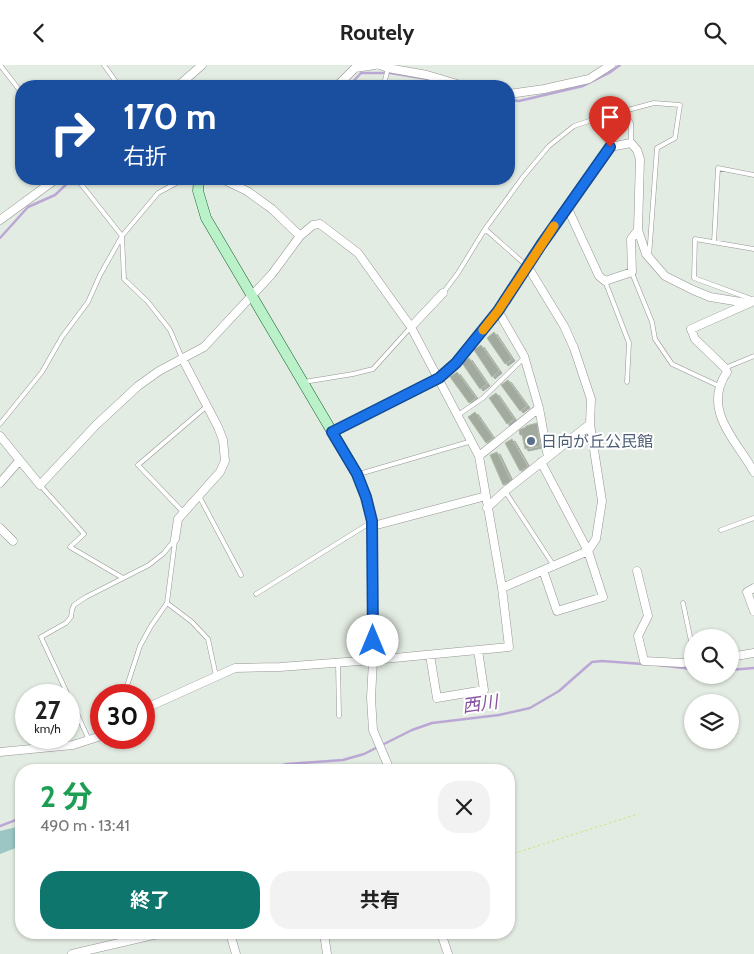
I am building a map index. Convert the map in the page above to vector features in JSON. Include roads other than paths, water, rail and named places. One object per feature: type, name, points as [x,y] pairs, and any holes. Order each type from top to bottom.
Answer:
[{"type":"street","points":[[188,65],[193,72]]},
{"type":"street","points":[[184,80],[202,65]]},
{"type":"street","points":[[343,80],[355,68],[375,65]]},
{"type":"street","points":[[380,65],[444,80]]},
{"type":"street","points":[[515,93],[589,79],[610,65]]},
{"type":"street","points":[[332,432],[439,378],[456,363],[498,311],[566,207],[610,147],[631,143],[637,150],[640,159],[638,230],[646,254],[665,276],[710,297],[752,301]]},
{"type":"street","points":[[0,220],[48,185]]},
{"type":"street","points":[[198,185],[198,191],[206,218],[357,474],[366,497],[373,523],[373,661],[371,698],[373,730],[387,764]]},
{"type":"street","points":[[234,185],[272,209],[300,236]]},
{"type":"street","points":[[566,207],[598,277],[605,281],[632,272],[632,239],[638,230]]},
{"type":"street","points":[[0,436],[40,485],[96,425],[138,386],[159,371],[204,347],[272,273],[300,236],[313,225],[320,224],[358,253],[410,327],[480,456],[487,508],[502,588],[509,647],[373,661],[235,668],[155,704]]},
{"type":"street","points":[[502,588],[588,551],[596,539],[602,501],[590,424],[591,399],[574,348],[550,301],[528,267]]},
{"type":"street","points":[[410,327],[443,293]]},
{"type":"street","points":[[752,301],[691,329],[695,339],[726,368],[727,372],[720,386],[718,396],[720,415],[729,436],[754,472]]},
{"type":"street","points":[[498,311],[524,358],[539,408],[545,460],[588,551],[603,597],[557,611],[543,570]]},
{"type":"street","points":[[175,539],[178,519],[220,473],[224,461],[223,440],[182,358]]},
{"type":"street","points":[[480,456],[539,408]]},
{"type":"street","points":[[487,508],[505,491],[590,424]]},
{"type":"street","points":[[0,483],[19,461]]},
{"type":"street","points":[[373,523],[486,496]]},
{"type":"street","points":[[0,528],[13,541]]},
{"type":"street","points":[[637,571],[648,616],[638,636],[644,661],[684,663]]},
{"type":"street","points":[[754,588],[747,592],[754,611]]},
{"type":"street","points":[[430,655],[438,698],[484,690],[478,650]]},
{"type":"street","points":[[739,656],[754,653]]},
{"type":"street","points":[[0,752],[73,745],[89,740]]},
{"type":"street","points":[[72,954],[136,939]]},
{"type":"street","points":[[232,939],[236,954]]},
{"type":"street","points":[[325,939],[327,954]]},
{"type":"street","points":[[443,939],[448,954]]},
{"type":"lane","points":[[0,65],[15,84]]},
{"type":"lane","points":[[104,65],[115,80]]},
{"type":"lane","points":[[386,80],[388,68]]},
{"type":"lane","points":[[443,293],[458,273],[485,229],[523,177],[549,147],[574,126],[602,116],[654,103],[680,105],[676,138],[657,148],[649,257]]},
{"type":"lane","points":[[624,111],[631,123],[631,143]]},
{"type":"lane","points":[[714,242],[718,167],[754,175]]},
{"type":"lane","points":[[82,185],[122,236],[124,279],[148,302],[170,330],[182,358]]},
{"type":"lane","points":[[0,424],[42,372],[62,337],[88,302],[100,275],[122,236],[158,193],[173,185]]},
{"type":"lane","points":[[485,229],[528,267]]},
{"type":"lane","points":[[752,301],[694,278],[694,239],[754,249]]},
{"type":"lane","points":[[632,272],[652,322],[655,339],[672,364],[720,386]]},
{"type":"lane","points":[[605,281],[629,343],[627,382]]},
{"type":"lane","points":[[302,383],[309,380],[353,374],[373,369],[410,327]]},
{"type":"lane","points":[[726,368],[754,356]]},
{"type":"lane","points":[[458,415],[483,398],[524,358]]},
{"type":"lane","points":[[184,513],[138,465],[207,406]]},
{"type":"lane","points":[[357,474],[472,441]]},
{"type":"lane","points":[[40,485],[84,534],[70,547],[123,579]]},
{"type":"lane","points":[[505,491],[554,565]]},
{"type":"lane","points":[[199,496],[241,575]]},
{"type":"lane","points":[[721,530],[754,518]]},
{"type":"lane","points":[[256,594],[373,523]]},
{"type":"lane","points":[[63,684],[41,637],[66,623],[71,617],[74,605],[149,565],[164,553],[175,539]]},
{"type":"lane","points":[[128,684],[140,646],[167,603],[175,539]]},
{"type":"lane","points":[[167,603],[192,622],[208,639],[216,676]]},
{"type":"lane","points":[[683,603],[688,629]]},
{"type":"lane","points":[[338,663],[339,716]]},
{"type":"lane","points":[[80,721],[89,740]]},
{"type":"waterway","points":[[515,101],[583,86],[609,73],[620,65]]},
{"type":"waterway","points":[[355,80],[361,73],[390,73],[427,79]]},
{"type":"waterway","points":[[0,238],[28,207],[55,195],[66,185]]},
{"type":"waterway","name":"西川","points":[[287,764],[343,760],[364,754],[412,730],[432,723],[499,715],[530,708],[559,691],[592,662],[643,664]]},
{"type":"waterway","name":"西川","points":[[658,665],[684,668]]},
{"type":"waterway","name":"西川","points":[[739,669],[754,668]]},
{"type":"waterway","name":"西川","points":[[0,826],[15,820]]},
{"type":"place","name":"日向が丘公民館","points":[[531,441]]}]
